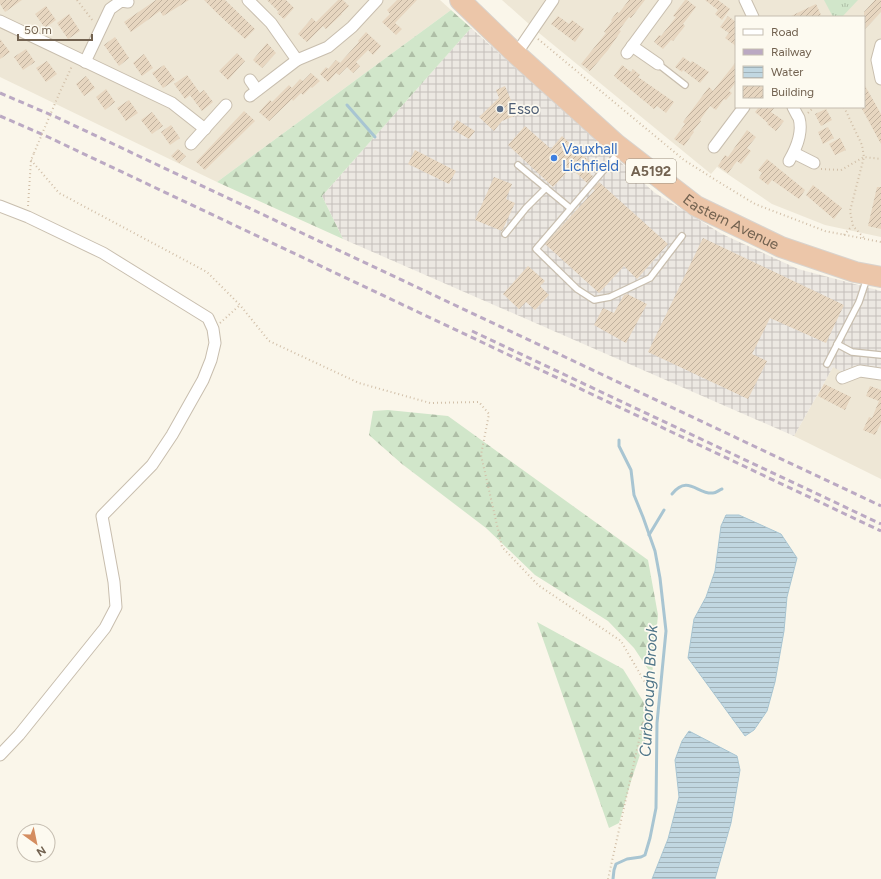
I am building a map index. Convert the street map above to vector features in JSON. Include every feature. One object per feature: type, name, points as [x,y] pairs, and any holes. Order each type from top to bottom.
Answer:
[{"type":"highway","name":"Eastern Avenue","points":[[460,0],[516,54],[622,149],[696,206],[781,247],[855,272],[875,276]]},
{"type":"street","points":[[248,0],[271,23],[297,60]]},
{"type":"street","points":[[516,54],[553,0]]},
{"type":"street","points":[[658,64],[630,49],[666,0]]},
{"type":"street","points":[[745,0],[753,16]]},
{"type":"street","points":[[81,60],[100,30],[110,8],[121,1],[128,2]]},
{"type":"street","points":[[250,80],[254,93],[297,60],[328,47],[352,27],[371,2]]},
{"type":"street","points":[[0,21],[172,104],[205,129]]},
{"type":"street","points":[[881,45],[877,60],[881,79]]},
{"type":"street","points":[[191,144],[226,105]]},
{"type":"street","points":[[714,147],[716,135],[743,108]]},
{"type":"street","points":[[794,108],[799,119],[800,130],[792,157],[814,163]]},
{"type":"street","points":[[0,206],[28,217],[103,253],[208,318],[213,329],[215,343],[211,360],[203,380],[172,435],[152,465],[102,516],[114,582],[116,607],[100,634],[19,736],[0,755]]},
{"type":"street","points":[[842,378],[860,371],[881,374]]},
{"type":"lane","points":[[658,64],[685,85]]},
{"type":"lane","points":[[622,149],[536,249],[577,289],[594,300],[610,297],[650,278],[682,236]]},
{"type":"lane","points":[[518,165],[570,208]]},
{"type":"lane","points":[[505,234],[526,208],[546,188]]},
{"type":"lane","points":[[827,364],[859,302],[875,276]]},
{"type":"lane","points":[[837,344],[852,352],[881,355]]},
{"type":"path","points":[[77,0],[100,30]]},
{"type":"path","points":[[531,33],[684,160],[755,204],[825,231],[881,242]]},
{"type":"path","points":[[28,217],[31,160],[59,94],[81,60]]},
{"type":"path","points":[[844,108],[862,145],[864,157],[850,211],[853,226],[866,240]]},
{"type":"path","points":[[814,163],[822,170],[841,170],[864,157],[881,159]]},
{"type":"path","points":[[31,160],[59,193],[207,272],[240,305],[269,341],[359,383],[430,403],[479,402],[490,414],[481,455],[502,547],[538,585],[621,641],[650,691],[608,879]]},
{"type":"path","points":[[844,235],[853,226]]},
{"type":"path","points":[[213,329],[240,305]]},
{"type":"shaded area","points":[[0,0],[440,0],[451,10],[217,182],[0,77]]},
{"type":"shaded area","points":[[502,0],[881,0],[881,237],[825,225],[772,204],[717,167],[711,174],[539,33]]},
{"type":"shaded area","points":[[471,28],[655,193],[722,234],[798,269],[881,291],[881,371],[854,366],[842,372],[833,367],[794,436],[343,239],[322,196]]},
{"type":"shaded area","points":[[854,366],[881,371],[881,479],[794,436],[833,367]]},
{"type":"green space","points":[[824,0],[858,0],[843,16],[832,16]]},
{"type":"green space","points":[[451,10],[471,28],[322,196],[343,239],[217,182]]},
{"type":"green space","points":[[388,410],[448,416],[648,560],[658,615],[652,675],[634,648],[608,621],[535,575],[486,528],[402,464],[369,435],[373,411]]},
{"type":"green space","points":[[537,622],[623,669],[653,717],[632,778],[619,823],[609,828]]},
{"type":"water","points":[[726,515],[739,515],[781,534],[797,558],[787,597],[784,631],[775,682],[767,711],[754,730],[745,736],[688,658],[694,619],[706,597],[715,571],[721,526]]},
{"type":"water","points":[[689,731],[737,756],[740,770],[731,823],[715,879],[652,879],[668,839],[679,797],[675,760],[682,741]]},
{"type":"building","points":[[0,0],[22,0],[5,12],[0,4]]},
{"type":"building","points":[[156,0],[189,0],[163,16],[160,11],[131,32],[124,22]]},
{"type":"building","points":[[204,0],[225,0],[255,29],[245,39]]},
{"type":"building","points":[[267,0],[286,0],[294,8],[284,19],[277,13],[279,12]]},
{"type":"building","points":[[338,0],[343,0],[349,6],[326,29],[323,26],[307,42],[298,34],[312,18],[316,22]]},
{"type":"building","points":[[397,0],[417,0],[395,23],[402,29],[396,35],[382,22],[390,14],[387,10]]},
{"type":"building","points":[[629,0],[645,0],[631,18],[629,17],[619,30],[621,31],[608,50],[590,71],[581,64],[606,33],[604,32],[617,12],[619,13]]},
{"type":"building","points":[[685,0],[696,7],[683,24],[685,26],[673,41],[671,40],[663,49],[654,42],[659,35],[661,36],[676,17],[673,16]]},
{"type":"building","points":[[705,0],[718,0],[730,9],[722,20],[715,14],[718,10]]},
{"type":"building","points":[[875,0],[881,0],[881,12],[865,29],[864,12]]},
{"type":"building","points":[[816,4],[821,15],[819,16],[791,16]]},
{"type":"building","points":[[46,6],[56,20],[45,28],[35,14]]},
{"type":"building","points":[[69,14],[80,31],[68,39],[57,23]]},
{"type":"building","points":[[558,16],[569,24],[572,20],[584,29],[575,42],[551,24]]},
{"type":"building","points":[[728,16],[735,21],[735,45],[725,38],[729,33],[720,27]]},
{"type":"building","points":[[366,32],[381,46],[373,55],[368,50],[356,62],[360,66],[353,73],[347,67],[339,75],[336,73],[328,82],[320,74],[326,67],[328,69],[336,60],[340,63]]},
{"type":"building","points":[[115,37],[129,58],[119,66],[104,45]]},
{"type":"building","points":[[0,39],[10,52],[0,59]]},
{"type":"building","points":[[267,43],[276,53],[262,68],[253,60]]},
{"type":"building","points":[[26,49],[35,62],[23,70],[14,57]]},
{"type":"building","points":[[237,53],[245,61],[228,80],[219,71]]},
{"type":"building","points":[[144,54],[153,68],[142,76],[133,63]]},
{"type":"building","points":[[683,57],[709,72],[700,83],[683,70],[682,72],[675,67]]},
{"type":"building","points":[[47,61],[57,74],[46,82],[36,68]]},
{"type":"building","points":[[735,63],[735,83],[729,91],[732,93],[726,100],[724,99],[716,110],[710,106],[684,146],[674,139],[685,124],[683,122],[709,87],[713,91]]},
{"type":"building","points":[[164,65],[175,80],[163,88],[152,73]]},
{"type":"building","points":[[622,65],[631,72],[633,69],[640,75],[638,77],[674,102],[666,113],[657,106],[654,109],[614,76]]},
{"type":"building","points":[[311,73],[320,81],[303,95],[301,93],[293,101],[292,99],[269,121],[259,112],[270,100],[272,102],[289,85],[292,88],[300,79],[303,81]]},
{"type":"building","points":[[187,75],[200,93],[204,90],[213,102],[202,111],[190,95],[185,99],[174,84]]},
{"type":"building","points":[[86,76],[95,88],[84,96],[76,84]]},
{"type":"building","name":"Esso","points":[[505,86],[517,115],[502,121],[494,131],[479,117],[499,98],[496,90]]},
{"type":"building","points":[[865,86],[881,114],[881,144],[862,108],[865,108]]},
{"type":"building","points":[[106,89],[115,102],[105,110],[96,97]]},
{"type":"building","points":[[129,100],[138,113],[126,121],[117,108]]},
{"type":"building","points":[[758,108],[774,108],[771,112],[784,121],[776,131],[755,112]]},
{"type":"building","points":[[826,109],[832,120],[821,126],[815,114]]},
{"type":"building","points":[[244,111],[255,121],[205,170],[196,162]]},
{"type":"building","points":[[152,112],[163,126],[152,134],[141,120]]},
{"type":"building","points":[[457,120],[475,131],[469,139],[452,129]]},
{"type":"building","points":[[171,125],[180,138],[170,145],[161,132]]},
{"type":"building","name":"Vauxhall Lichfield","points":[[525,126],[551,149],[562,136],[596,167],[590,174],[593,176],[587,183],[571,168],[553,187],[508,145]]},
{"type":"building","points":[[828,127],[834,138],[823,144],[818,132]]},
{"type":"building","points":[[747,130],[756,137],[747,148],[751,151],[741,164],[737,161],[728,173],[718,166],[725,155],[728,157]]},
{"type":"building","points":[[840,138],[846,150],[835,155],[829,144]]},
{"type":"building","points":[[178,149],[186,156],[179,163],[171,156]]},
{"type":"building","points":[[415,150],[456,171],[449,184],[408,164]]},
{"type":"building","points":[[767,159],[805,190],[799,199],[772,180],[768,185],[759,178],[762,173],[758,170]]},
{"type":"building","points":[[494,177],[512,184],[506,199],[515,203],[502,231],[475,220]]},
{"type":"building","points":[[599,182],[668,244],[637,279],[624,266],[599,293],[545,244],[595,190],[593,189]]},
{"type":"building","points":[[813,185],[842,208],[834,219],[806,195]]},
{"type":"building","points":[[877,187],[881,187],[881,229],[868,226]]},
{"type":"building","points":[[703,238],[844,305],[826,343],[770,318],[752,354],[767,361],[748,399],[648,352]]},
{"type":"building","points":[[528,266],[545,281],[540,286],[549,295],[535,310],[526,302],[519,309],[503,294]]},
{"type":"building","points":[[627,294],[647,304],[626,343],[594,325],[603,308],[614,313],[624,295]]},
{"type":"building","points":[[824,384],[851,397],[845,410],[818,396]]},
{"type":"building","points":[[870,386],[881,390],[881,423],[875,435],[863,430],[869,417],[872,418],[879,401],[866,396]]},
{"type":"waterway","name":"Curborough Brook","points":[[347,105],[375,137]]},
{"type":"waterway","name":"Curborough Brook","points":[[613,879],[616,864],[627,859],[645,855],[650,838],[656,808],[657,723],[666,631],[660,578],[655,551],[634,495],[631,470],[619,446],[619,440]]},
{"type":"waterway","points":[[672,494],[678,488],[688,485],[708,493],[714,493],[722,489]]},
{"type":"waterway","points":[[649,535],[664,510]]},
{"type":"railway","points":[[0,93],[56,117],[881,506]]},
{"type":"railway","points":[[0,116],[46,136],[881,531]]},
{"type":"railway","points":[[472,331],[881,524]]},
{"type":"place","name":"Esso","points":[[500,109]]},
{"type":"place","name":"Vauxhall Lichfield","points":[[554,158]]}]
